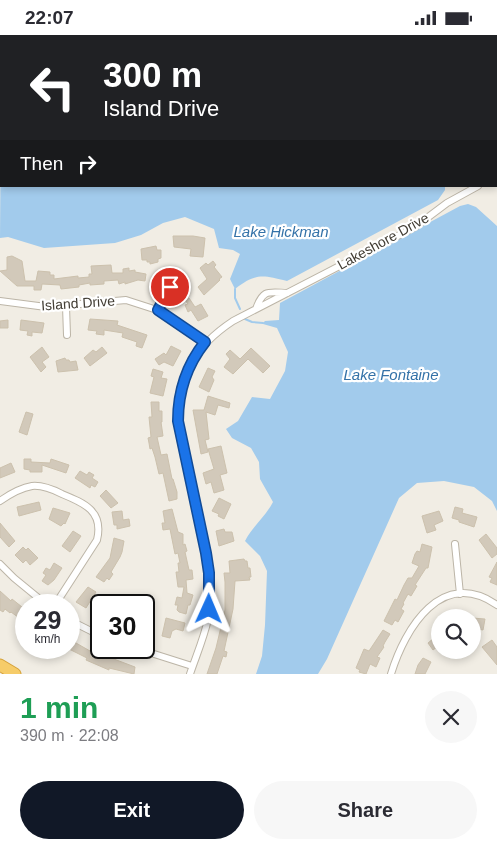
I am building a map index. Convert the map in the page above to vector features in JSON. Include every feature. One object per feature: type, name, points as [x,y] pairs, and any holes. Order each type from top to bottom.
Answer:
[{"type":"highway","points":[[0,665],[15,674]]},
{"type":"street","name":"Lakeshore Drive","points":[[190,674],[208,619],[210,586],[206,553],[180,437],[178,410],[184,377],[194,358],[205,342],[233,321],[415,227],[447,203],[476,187]]},
{"type":"street","points":[[158,310],[170,287]]},
{"type":"street","name":"Lakeshore Drive","points":[[256,309],[261,296],[266,293],[287,293]]},
{"type":"street","name":"Island Drive","points":[[0,301],[46,307],[126,300],[158,310],[205,342]]},
{"type":"street","points":[[66,306],[67,335]]},
{"type":"street","points":[[0,501],[22,488],[45,487],[82,502],[95,515],[98,529],[97,540],[62,594]]},
{"type":"street","points":[[455,544],[460,594]]},
{"type":"street","points":[[0,563],[14,578],[34,594]]},
{"type":"street","points":[[392,674],[401,649],[418,619],[433,604],[460,594],[481,597],[497,605]]},
{"type":"street","points":[[155,654],[192,666]]},
{"type":"water","name":"Lake Hickman","points":[[0,187],[445,187],[438,200],[287,281],[271,277],[260,277],[248,280],[235,289],[230,279],[240,254],[233,250],[219,248],[214,229],[185,217],[163,223],[141,235],[115,243],[44,248],[8,237],[0,238]]},
{"type":"water","name":"Lake Fontaine","points":[[468,204],[476,207],[497,226],[497,511],[492,501],[474,487],[444,481],[417,483],[399,498],[327,659],[318,674],[256,674],[262,656],[267,571],[260,556],[245,541],[273,502],[260,479],[259,462],[251,448],[232,438],[226,429],[238,421],[252,397],[270,399],[285,371],[288,352],[277,328],[263,323],[265,321],[279,320],[280,303],[460,206]]},
{"type":"building","points":[[173,236],[205,238],[203,257],[190,256],[191,249],[174,247]]},
{"type":"building","points":[[156,246],[157,250],[161,250],[161,258],[158,259],[158,262],[150,264],[147,260],[142,260],[141,249]]},
{"type":"building","points":[[12,256],[22,261],[25,281],[36,281],[38,271],[50,272],[50,275],[54,275],[54,279],[78,276],[78,278],[89,277],[89,274],[92,274],[91,266],[111,265],[112,273],[123,273],[123,269],[129,268],[129,271],[135,270],[135,272],[146,274],[145,281],[138,280],[119,284],[118,280],[104,281],[104,284],[90,285],[90,283],[79,285],[79,287],[61,289],[60,285],[42,284],[41,290],[34,290],[34,286],[17,286],[0,271],[7,270],[7,257]]},
{"type":"building","points":[[213,261],[216,265],[214,267],[222,277],[204,295],[198,287],[207,279],[200,268],[206,263],[208,265]]},
{"type":"building","points":[[189,298],[195,307],[201,304],[208,316],[198,321],[191,310],[188,312],[185,305],[188,304],[185,300]]},
{"type":"building","points":[[90,319],[118,321],[117,325],[147,335],[142,348],[136,346],[137,342],[122,337],[123,333],[104,330],[104,335],[96,334],[97,331],[88,330]]},
{"type":"building","points":[[8,320],[8,328],[0,328],[0,321]]},
{"type":"building","points":[[21,320],[44,323],[42,333],[32,332],[32,336],[27,335],[28,331],[20,330]]},
{"type":"building","points":[[171,346],[181,351],[173,366],[164,362],[159,365],[155,359],[164,353],[166,355]]},
{"type":"building","points":[[42,347],[49,357],[42,362],[46,367],[41,372],[30,357]]},
{"type":"building","points":[[102,347],[107,353],[90,366],[84,358],[93,350],[96,352]]},
{"type":"building","points":[[251,348],[270,366],[263,373],[248,359],[233,374],[224,367],[230,359],[226,354],[230,350],[240,359]]},
{"type":"building","points":[[65,358],[70,362],[76,361],[78,370],[58,372],[56,361]]},
{"type":"building","points":[[208,368],[215,371],[212,377],[214,380],[209,392],[199,387]]},
{"type":"building","points":[[153,369],[163,372],[161,378],[167,379],[163,396],[150,393],[154,377],[151,376]]},
{"type":"building","points":[[208,396],[230,403],[229,408],[218,405],[215,415],[206,412],[209,439],[205,440],[208,452],[201,454],[193,410],[204,410]]},
{"type":"building","points":[[151,402],[159,402],[159,411],[162,411],[163,436],[157,437],[161,455],[167,454],[172,479],[177,492],[177,499],[169,501],[163,473],[159,474],[148,438],[151,437],[149,417],[152,417]]},
{"type":"building","points":[[26,412],[33,414],[27,435],[19,432]]},
{"type":"building","points":[[221,446],[227,473],[220,475],[224,490],[214,493],[211,482],[206,484],[203,473],[214,469],[208,449]]},
{"type":"building","points":[[24,459],[31,459],[31,462],[50,463],[51,459],[69,465],[66,473],[42,465],[42,472],[30,472],[30,470],[24,469]]},
{"type":"building","points":[[11,463],[15,472],[0,478],[0,468]]},
{"type":"building","points":[[80,471],[87,475],[89,472],[94,475],[92,478],[98,482],[95,487],[91,485],[90,488],[75,478]]},
{"type":"building","points":[[106,490],[118,503],[111,508],[100,496]]},
{"type":"building","points":[[219,498],[231,504],[224,519],[212,511]]},
{"type":"building","points":[[39,502],[41,510],[19,516],[17,507]]},
{"type":"building","points":[[455,507],[463,509],[462,513],[477,517],[474,527],[452,518]]},
{"type":"building","points":[[53,508],[70,513],[65,524],[61,526],[49,519]]},
{"type":"building","points":[[172,509],[178,532],[183,534],[183,545],[185,544],[187,551],[185,552],[189,570],[192,570],[193,579],[186,580],[187,593],[193,595],[186,614],[179,612],[177,610],[178,605],[175,605],[177,597],[182,598],[184,587],[178,587],[176,572],[179,572],[178,563],[180,563],[178,553],[175,554],[170,529],[163,530],[162,523],[165,523],[163,511]]},
{"type":"building","points":[[122,511],[123,520],[129,519],[130,526],[117,529],[117,525],[114,525],[112,512]]},
{"type":"building","points":[[439,511],[443,521],[434,525],[436,530],[427,533],[422,516]]},
{"type":"building","points":[[0,523],[15,541],[9,547],[0,537]]},
{"type":"building","points":[[224,529],[225,532],[232,532],[234,541],[219,546],[216,531]]},
{"type":"building","points":[[73,531],[81,536],[70,552],[62,546]]},
{"type":"building","points":[[486,534],[497,548],[497,554],[492,558],[479,540]]},
{"type":"building","points":[[114,538],[124,541],[122,552],[111,572],[113,574],[109,580],[107,578],[104,582],[96,577],[110,558]]},
{"type":"building","points":[[422,544],[432,547],[428,568],[426,568],[415,585],[417,586],[411,596],[408,594],[403,603],[401,609],[404,611],[398,622],[395,620],[392,625],[384,621],[408,578],[412,578],[419,566],[412,563],[417,551],[420,552]]},
{"type":"building","points":[[23,547],[26,550],[28,548],[38,558],[30,565],[26,560],[23,563],[15,555]]},
{"type":"building","points":[[244,559],[247,561],[248,568],[250,568],[251,577],[249,577],[250,580],[235,581],[233,609],[224,651],[227,652],[226,657],[223,656],[217,674],[207,674],[216,648],[225,610],[224,573],[230,573],[229,561]]},
{"type":"building","points":[[497,562],[497,585],[490,582],[492,578],[489,577]]},
{"type":"building","points":[[54,563],[62,568],[48,585],[42,581],[46,575],[43,573],[46,568],[50,570]]},
{"type":"building","points":[[88,587],[96,592],[95,594],[90,594],[90,602],[86,608],[80,604],[80,597]]},
{"type":"building","points":[[0,591],[11,601],[12,599],[15,601],[15,615],[5,609],[3,612],[0,610]]},
{"type":"building","points":[[166,618],[185,623],[183,631],[176,629],[172,631],[170,638],[162,636]]},
{"type":"building","points":[[481,619],[485,619],[483,630],[481,630]]},
{"type":"building","points":[[383,630],[390,634],[377,657],[380,658],[376,667],[370,664],[366,674],[359,672],[360,670],[356,668],[364,649],[369,651]]},
{"type":"building","points":[[492,640],[497,647],[497,665],[482,647]]},
{"type":"building","points":[[80,645],[90,651],[90,659],[114,659],[135,667],[134,674],[109,668],[109,670],[86,660],[87,658],[80,654]]},
{"type":"building","points":[[423,658],[431,662],[425,674],[415,674],[418,665]]},
{"type":"waterway","points":[[235,289],[235,298],[240,309]]},
{"type":"waterway","points":[[245,319],[263,323]]},
{"type":"route","points":[[170,287],[158,310],[205,342],[184,377],[178,400],[178,421],[206,553],[209,573],[209,609]]}]
